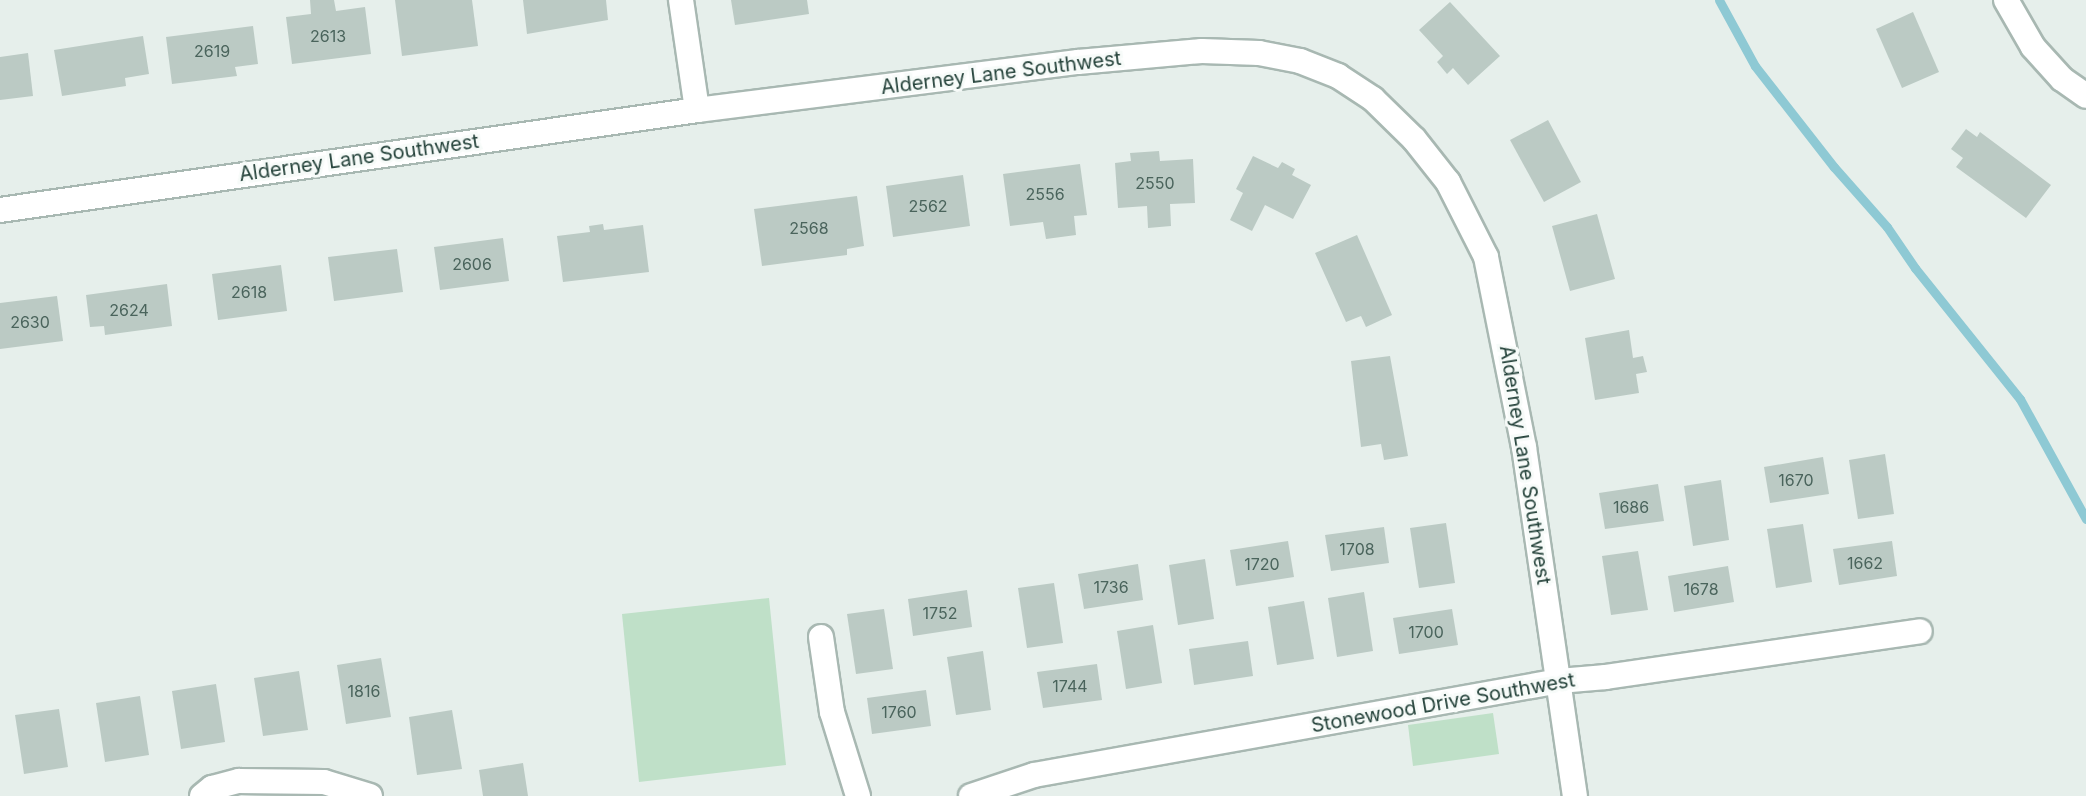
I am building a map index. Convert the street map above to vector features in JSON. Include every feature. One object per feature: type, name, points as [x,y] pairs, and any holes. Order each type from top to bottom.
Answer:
[{"type":"street","points":[[681,0],[697,110]]},
{"type":"street","points":[[2006,0],[2033,47],[2062,79],[2086,96]]},
{"type":"street","name":"Alderney Lane Southwest","points":[[0,210],[697,110],[1078,62],[1202,51],[1259,53],[1300,61],[1338,76],[1414,139],[1448,182],[1486,257],[1524,447],[1575,796]]},
{"type":"street","name":"Stonewood Drive Southwest","points":[[971,796],[1034,775],[1559,681],[1606,677],[1920,631]]},
{"type":"street","points":[[821,637],[832,712],[858,796]]},
{"type":"street","points":[[202,796],[212,788],[239,781],[324,782],[370,796]]},
{"type":"green space","points":[[769,598],[786,765],[639,782],[622,614]]},
{"type":"green space","points":[[1493,713],[1499,754],[1413,766],[1408,725]]},
{"type":"building","points":[[310,0],[334,0],[336,11],[365,7],[371,54],[292,64],[286,17],[311,14]]},
{"type":"building","points":[[395,0],[472,0],[478,46],[402,56]]},
{"type":"building","points":[[523,0],[606,0],[608,20],[527,34]]},
{"type":"building","points":[[731,0],[807,0],[809,14],[735,25]]},
{"type":"building","points":[[1450,2],[1500,56],[1468,85],[1453,68],[1447,74],[1437,62],[1443,56],[1419,30]]},
{"type":"building","points":[[1913,12],[1939,72],[1902,88],[1876,29]]},
{"type":"building","points":[[253,26],[258,64],[235,67],[237,76],[172,84],[166,37]]},
{"type":"building","points":[[143,36],[149,74],[125,78],[126,86],[62,96],[54,50]]},
{"type":"building","points":[[28,53],[33,96],[0,100],[0,57]]},
{"type":"building","points":[[1548,120],[1581,182],[1544,202],[1510,140]]},
{"type":"building","points":[[1966,129],[1977,137],[1980,132],[2051,185],[2026,218],[1956,167],[1963,158],[1951,149]]},
{"type":"building","points":[[1159,151],[1160,161],[1193,159],[1195,203],[1170,204],[1171,226],[1148,228],[1147,206],[1118,208],[1115,163],[1131,161],[1130,153]]},
{"type":"building","points":[[1253,156],[1278,168],[1282,162],[1295,169],[1292,175],[1311,185],[1293,219],[1265,205],[1252,231],[1230,220],[1243,193],[1236,189]]},
{"type":"building","points":[[1080,164],[1087,215],[1074,216],[1076,235],[1046,239],[1043,222],[1010,226],[1003,174]]},
{"type":"building","points":[[963,175],[970,226],[893,237],[886,186]]},
{"type":"building","points":[[857,196],[864,246],[847,249],[847,255],[762,266],[754,209]]},
{"type":"building","points":[[1597,214],[1615,279],[1570,291],[1552,226]]},
{"type":"building","points":[[603,224],[604,230],[643,225],[649,272],[563,282],[557,236],[590,232],[589,226]]},
{"type":"building","points":[[1357,235],[1392,315],[1366,327],[1361,316],[1346,322],[1315,253]]},
{"type":"building","points":[[503,238],[509,281],[440,290],[434,247]]},
{"type":"building","points":[[397,249],[403,292],[334,301],[328,257]]},
{"type":"building","points":[[281,265],[287,311],[218,320],[212,274]]},
{"type":"building","points":[[167,284],[172,326],[105,335],[104,326],[90,327],[86,295]]},
{"type":"building","points":[[57,296],[63,341],[0,349],[0,303]]},
{"type":"building","points":[[1629,330],[1633,358],[1643,356],[1647,372],[1636,374],[1639,393],[1595,400],[1585,338]]},
{"type":"building","points":[[1390,356],[1408,456],[1384,460],[1381,444],[1361,447],[1351,361]]},
{"type":"building","points":[[1885,454],[1894,514],[1858,519],[1849,460]]},
{"type":"building","points":[[1823,457],[1829,494],[1770,503],[1764,467]]},
{"type":"building","points":[[1721,480],[1729,540],[1693,546],[1684,486]]},
{"type":"building","points":[[1658,484],[1664,521],[1605,529],[1599,493]]},
{"type":"building","points":[[1446,523],[1455,583],[1419,588],[1410,528]]},
{"type":"building","points":[[1803,524],[1812,582],[1776,588],[1767,529]]},
{"type":"building","points":[[1384,527],[1389,563],[1331,571],[1325,535]]},
{"type":"building","points":[[1288,541],[1294,577],[1236,586],[1230,550]]},
{"type":"building","points":[[1892,541],[1897,576],[1839,585],[1833,549]]},
{"type":"building","points":[[1638,551],[1648,610],[1611,615],[1602,556]]},
{"type":"building","points":[[1205,559],[1214,619],[1178,625],[1169,565]]},
{"type":"building","points":[[1138,564],[1143,600],[1084,609],[1078,574]]},
{"type":"building","points":[[1728,566],[1734,602],[1674,612],[1668,576]]},
{"type":"building","points":[[1054,583],[1063,643],[1027,648],[1018,588]]},
{"type":"building","points":[[967,590],[972,627],[913,636],[908,599]]},
{"type":"building","points":[[1364,592],[1373,651],[1337,657],[1328,598]]},
{"type":"building","points":[[1304,601],[1314,659],[1277,665],[1268,607]]},
{"type":"building","points":[[884,609],[893,669],[856,674],[847,614]]},
{"type":"building","points":[[1452,609],[1458,645],[1399,654],[1393,618]]},
{"type":"building","points":[[1153,625],[1162,683],[1126,689],[1117,631]]},
{"type":"building","points":[[1248,641],[1253,676],[1194,685],[1189,649]]},
{"type":"building","points":[[983,651],[991,710],[956,715],[947,657]]},
{"type":"building","points":[[381,658],[391,717],[346,724],[337,665]]},
{"type":"building","points":[[1097,664],[1102,700],[1043,708],[1037,672]]},
{"type":"building","points":[[299,671],[308,730],[263,736],[254,678]]},
{"type":"building","points":[[216,684],[225,742],[181,749],[172,691]]},
{"type":"building","points":[[926,690],[931,726],[872,734],[867,698]]},
{"type":"building","points":[[140,696],[149,755],[105,762],[96,703]]},
{"type":"building","points":[[59,709],[68,767],[24,774],[15,715]]},
{"type":"building","points":[[452,710],[462,769],[417,775],[409,717]]},
{"type":"building","points":[[523,763],[528,796],[483,796],[479,770]]},
{"type":"waterway","points":[[1719,0],[1755,66],[1834,167],[1887,227],[1915,268],[2020,399],[2086,519]]}]
